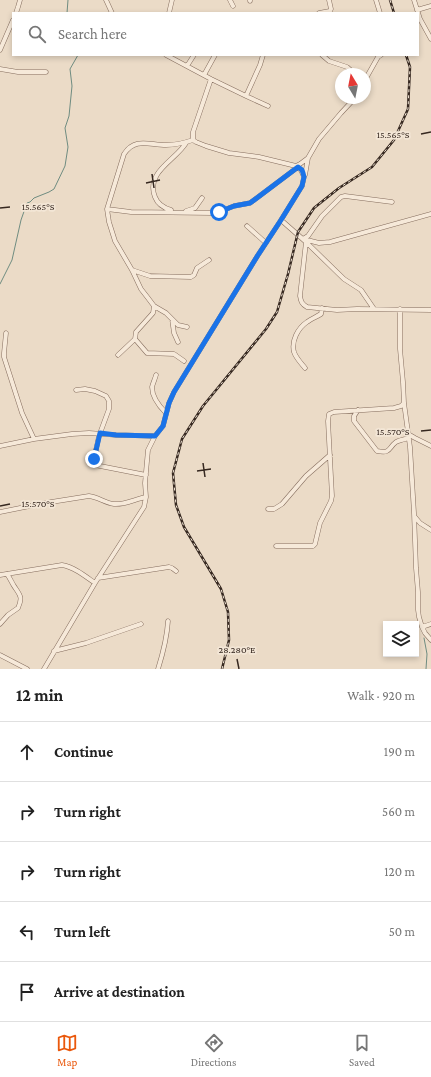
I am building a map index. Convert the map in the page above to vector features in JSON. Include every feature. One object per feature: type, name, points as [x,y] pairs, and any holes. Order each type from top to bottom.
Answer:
[{"type":"street","points":[[16,12],[20,0]]},
{"type":"street","points":[[106,0],[112,12]]},
{"type":"street","points":[[169,12],[172,0]]},
{"type":"street","points":[[230,0],[233,6]]},
{"type":"street","points":[[324,12],[330,11],[331,9],[329,0]]},
{"type":"street","points":[[376,0],[380,12]]},
{"type":"street","points":[[414,0],[417,10],[431,6]]},
{"type":"street","points":[[419,16],[431,39]]},
{"type":"street","points":[[0,50],[12,22]]},
{"type":"street","points":[[168,56],[211,79],[268,106]]},
{"type":"street","points":[[187,66],[193,56]]},
{"type":"street","points":[[204,75],[214,56]]},
{"type":"street","points":[[246,96],[263,56]]},
{"type":"street","points":[[323,56],[329,61],[348,68]]},
{"type":"street","points":[[371,69],[380,56]]},
{"type":"street","points":[[0,69],[18,72],[46,72]]},
{"type":"street","points":[[193,140],[193,132],[211,79]]},
{"type":"street","points":[[44,669],[98,578],[144,507],[146,497],[148,450],[155,436],[163,426],[169,403],[174,392],[302,186],[308,158],[324,132],[350,104]]},
{"type":"street","points":[[187,327],[178,325],[166,313],[154,306],[141,289],[115,241],[106,209],[124,154],[129,147],[141,142],[165,145],[180,144],[193,140],[206,146],[230,152],[297,166],[302,170],[304,177]]},
{"type":"street","points":[[186,142],[157,174],[154,180],[153,188],[155,196],[158,202],[166,209],[179,212],[195,208],[202,198]]},
{"type":"street","points":[[106,209],[131,212],[219,212],[234,206],[250,203],[308,158]]},
{"type":"street","points":[[392,202],[345,196],[341,197],[322,216],[304,240],[300,296],[301,302],[307,307],[337,310],[431,310]]},
{"type":"street","points":[[304,240],[318,243],[330,242],[431,214]]},
{"type":"street","points":[[281,220],[344,279],[361,290],[374,309]]},
{"type":"street","points":[[247,226],[266,243]]},
{"type":"street","points":[[132,270],[150,276],[191,277],[198,268],[209,260]]},
{"type":"street","points":[[118,355],[135,339],[136,332],[153,313],[154,306]]},
{"type":"street","points":[[304,368],[294,353],[294,340],[299,329],[307,322],[321,314],[322,308]]},
{"type":"street","points":[[400,310],[400,339],[404,404],[409,436],[418,610],[419,618],[425,633],[431,640]]},
{"type":"street","points":[[172,319],[174,333],[178,342]]},
{"type":"street","points":[[6,333],[4,357],[22,413],[34,439]]},
{"type":"street","points":[[135,339],[147,353],[174,354],[184,361]]},
{"type":"street","points":[[156,375],[152,386],[159,406],[166,413]]},
{"type":"street","points":[[76,390],[95,391],[108,398],[110,405],[100,433],[94,459],[95,465],[146,476]]},
{"type":"street","points":[[276,546],[314,545],[322,518],[332,496],[328,420],[329,414],[334,412],[394,408],[404,404]]},
{"type":"street","points":[[358,410],[354,416],[354,421],[377,451],[390,450],[396,442],[409,436],[431,446]]},
{"type":"street","points":[[0,446],[34,439],[72,434],[100,433],[155,436]]},
{"type":"street","points":[[268,509],[274,509],[282,504],[306,476],[330,454]]},
{"type":"street","points":[[0,512],[89,496],[112,504],[124,504],[146,497]]},
{"type":"street","points":[[414,517],[431,530]]},
{"type":"street","points":[[0,575],[62,565],[73,568],[95,583]]},
{"type":"street","points":[[98,578],[169,567],[176,571]]},
{"type":"street","points":[[0,624],[8,615],[18,608],[21,599],[20,592],[14,586],[8,574]]},
{"type":"street","points":[[158,669],[164,652],[168,621]]},
{"type":"street","points":[[54,651],[86,643],[141,624]]},
{"type":"street","points":[[422,626],[431,624]]},
{"type":"street","points":[[0,655],[27,669]]},
{"type":"waterway","points":[[67,12],[68,0]]},
{"type":"waterway","points":[[0,284],[12,260],[21,220],[27,203],[34,198],[54,189],[65,166],[68,147],[65,128],[69,116],[72,86],[70,69],[77,56]]},
{"type":"waterway","points":[[424,638],[427,654],[426,669]]},
{"type":"railway","points":[[390,0],[394,12]]},
{"type":"railway","points":[[222,669],[229,640],[228,612],[221,589],[184,527],[176,505],[173,473],[182,439],[203,406],[266,329],[277,312],[298,232],[314,208],[339,188],[372,167],[394,140],[408,109],[410,67],[406,56]]},
{"type":"route","points":[[94,459],[100,433],[155,436],[162,428],[165,422],[169,403],[174,392],[302,186],[304,177],[302,170],[298,167],[250,203],[234,206],[219,212]]}]
